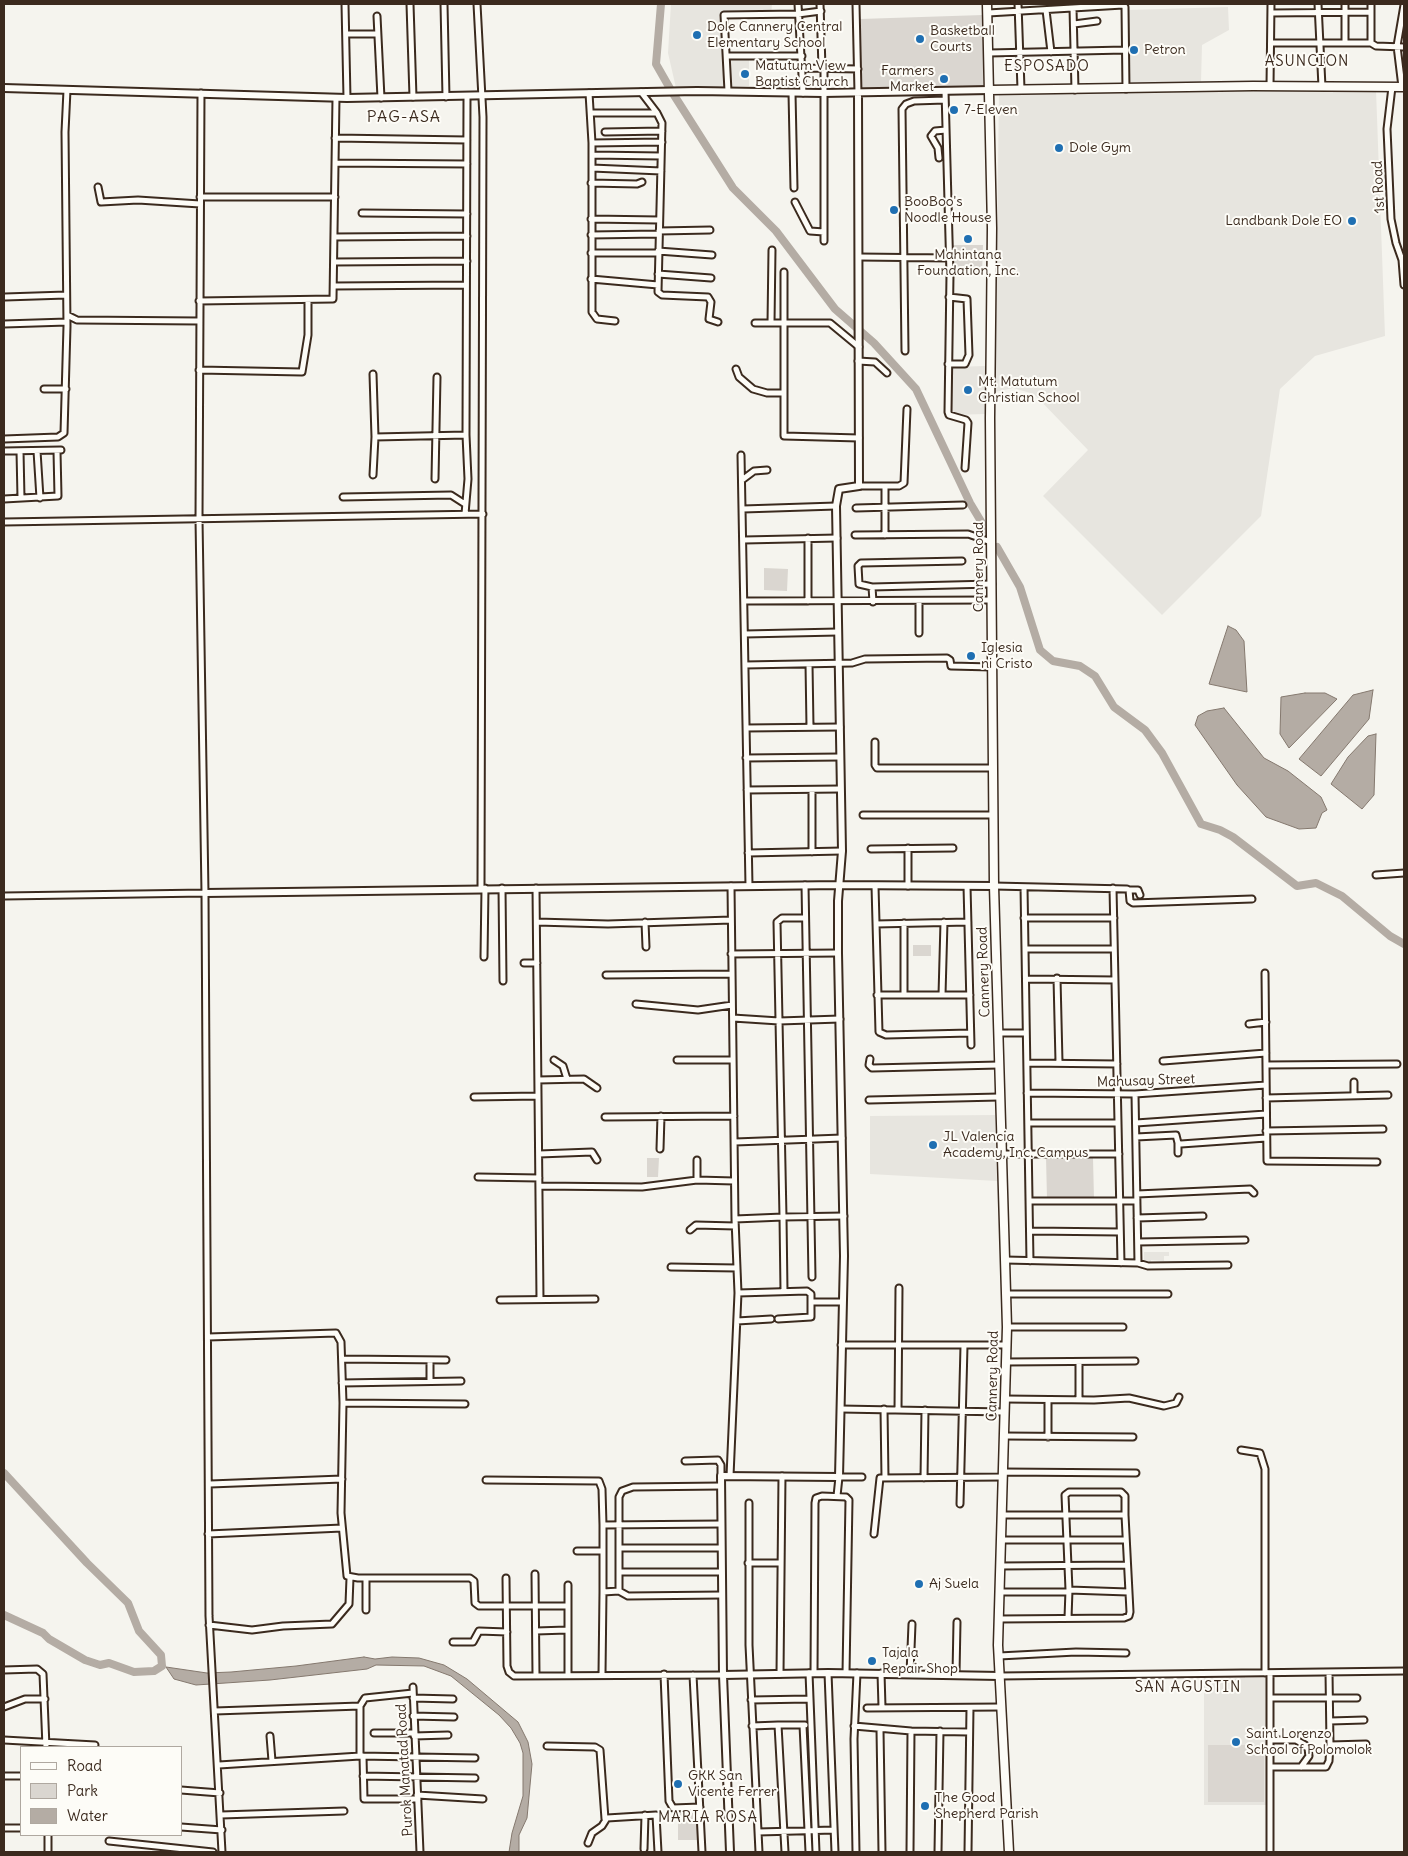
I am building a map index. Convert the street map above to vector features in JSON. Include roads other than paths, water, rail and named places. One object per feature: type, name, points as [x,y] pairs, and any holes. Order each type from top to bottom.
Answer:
[{"type":"main road","name":"Cannery Road","points":[[987,4],[990,90],[994,886],[1007,1326],[998,1656],[1009,1852]]},
{"type":"main road","points":[[990,90],[1270,86],[1403,87]]},
{"type":"street","points":[[345,4],[347,98]]},
{"type":"street","points":[[410,4],[413,98]]},
{"type":"street","points":[[444,4],[446,98]]},
{"type":"street","points":[[477,4],[482,97],[484,957]]},
{"type":"street","points":[[798,4],[803,93]]},
{"type":"street","points":[[820,4],[823,68],[824,241]]},
{"type":"street","points":[[856,4],[858,68],[859,486]]},
{"type":"street","points":[[1018,4],[1021,89]]},
{"type":"street","points":[[1270,86],[1271,4]]},
{"type":"street","points":[[1318,4],[1322,87]]},
{"type":"street","points":[[1345,4],[1345,43]]},
{"type":"street","points":[[1370,43],[1371,4]]},
{"type":"street","points":[[1403,87],[1397,46],[1404,5]]},
{"type":"street","points":[[988,13],[1081,6],[1124,6],[1126,89]]},
{"type":"street","points":[[1073,8],[1075,90]]},
{"type":"street","points":[[1046,10],[1051,52]]},
{"type":"street","points":[[728,91],[724,15],[798,14],[821,11]]},
{"type":"street","points":[[1271,13],[1371,12]]},
{"type":"street","points":[[377,16],[381,98]]},
{"type":"street","points":[[1074,24],[1097,21]]},
{"type":"street","points":[[346,34],[377,34]]},
{"type":"street","points":[[1271,44],[1370,43],[1376,46],[1404,47]]},
{"type":"street","points":[[989,53],[1125,50]]},
{"type":"street","points":[[727,56],[802,56]]},
{"type":"street","points":[[803,68],[858,68]]},
{"type":"street","name":"1st Road","points":[[1392,87],[1387,129],[1391,219],[1396,243],[1403,260],[1404,285]]},
{"type":"street","points":[[4,88],[336,98],[446,98],[641,92],[728,91],[823,94],[990,90]]},
{"type":"street","points":[[4,439],[58,437],[63,435],[67,324],[64,132],[67,90]]},
{"type":"street","points":[[945,91],[950,258],[948,414],[966,420],[968,423],[965,468]]},
{"type":"street","points":[[641,92],[657,113],[662,131],[658,292],[662,295],[710,298],[709,319],[718,322]]},
{"type":"street","points":[[201,93],[198,301],[199,519],[205,893],[210,1484],[208,1534],[210,1625],[219,1765],[222,1852]]},
{"type":"street","points":[[590,94],[592,144],[591,279],[594,316],[601,320],[615,321]]},
{"type":"street","points":[[792,94],[794,188]]},
{"type":"street","points":[[465,514],[468,479],[466,435],[467,97]]},
{"type":"street","points":[[198,301],[332,300],[334,286],[336,98]]},
{"type":"street","points":[[905,351],[902,109],[906,104],[914,101],[945,100]]},
{"type":"street","points":[[591,114],[657,113]]},
{"type":"street","points":[[939,158],[938,148],[931,136],[935,131],[946,130]]},
{"type":"street","points":[[605,132],[662,131]]},
{"type":"street","points":[[336,138],[467,140]]},
{"type":"street","points":[[592,144],[662,142]]},
{"type":"street","points":[[592,155],[661,156]]},
{"type":"street","points":[[336,163],[467,164]]},
{"type":"street","points":[[592,168],[661,171]]},
{"type":"street","points":[[591,183],[636,184],[642,182]]},
{"type":"street","points":[[98,187],[101,202],[138,200],[200,204]]},
{"type":"street","points":[[200,196],[334,197]]},
{"type":"street","points":[[795,202],[810,231],[824,232]]},
{"type":"street","points":[[362,212],[467,214]]},
{"type":"street","points":[[591,219],[659,220]]},
{"type":"street","points":[[591,235],[710,230]]},
{"type":"street","points":[[334,237],[467,236]]},
{"type":"street","points":[[771,323],[772,250]]},
{"type":"street","points":[[591,253],[658,252],[712,255]]},
{"type":"street","points":[[859,257],[950,258]]},
{"type":"street","points":[[334,262],[467,261]]},
{"type":"street","points":[[784,272],[784,437],[859,438]]},
{"type":"street","points":[[658,274],[711,278]]},
{"type":"street","points":[[591,279],[658,285]]},
{"type":"street","points":[[334,286],[466,285]]},
{"type":"street","points":[[5,297],[66,295]]},
{"type":"street","points":[[948,364],[964,365],[969,355],[968,302],[965,298],[950,297]]},
{"type":"street","points":[[199,370],[302,372],[308,335],[308,300]]},
{"type":"street","points":[[66,315],[77,320]]},
{"type":"street","points":[[4,324],[67,324],[77,320],[199,321]]},
{"type":"street","points":[[755,323],[830,323],[859,346]]},
{"type":"street","points":[[858,361],[874,362],[887,373]]},
{"type":"street","points":[[736,369],[739,377],[753,389],[761,392],[784,393]]},
{"type":"street","points":[[373,374],[375,437],[373,475]]},
{"type":"street","points":[[435,479],[436,377]]},
{"type":"street","points":[[44,389],[66,389]]},
{"type":"street","points":[[837,1496],[841,1408],[844,1216],[838,953],[839,885],[842,851],[836,506],[838,489],[859,486],[899,486],[905,481],[907,409]]},
{"type":"street","points":[[375,437],[466,435]]},
{"type":"street","points":[[4,451],[59,451],[59,495],[57,497],[4,499]]},
{"type":"street","points":[[20,451],[21,498]]},
{"type":"street","points":[[38,451],[40,498]]},
{"type":"street","points":[[741,455],[749,886]]},
{"type":"street","points":[[742,480],[754,471],[767,470]]},
{"type":"street","points":[[885,486],[885,535]]},
{"type":"street","points":[[343,497],[451,495],[465,504]]},
{"type":"street","points":[[856,508],[963,505]]},
{"type":"street","points":[[743,509],[836,506]]},
{"type":"street","points":[[4,522],[483,514]]},
{"type":"street","points":[[855,535],[968,534],[991,542]]},
{"type":"street","points":[[808,538],[808,601]]},
{"type":"street","points":[[744,540],[837,538]]},
{"type":"street","points":[[962,561],[859,564],[859,584],[872,586],[992,584]]},
{"type":"street","points":[[872,586],[873,602]]},
{"type":"street","points":[[745,601],[873,602],[992,600]]},
{"type":"street","points":[[919,601],[919,633]]},
{"type":"street","points":[[745,634],[838,632]]},
{"type":"street","points":[[745,665],[839,664],[865,659],[946,658],[950,660],[951,666],[992,667]]},
{"type":"street","points":[[809,664],[810,727]]},
{"type":"street","points":[[746,728],[840,727]]},
{"type":"street","points":[[874,742],[875,765],[877,768],[993,768]]},
{"type":"street","points":[[746,758],[840,757]]},
{"type":"street","points":[[747,790],[840,789]]},
{"type":"street","points":[[812,790],[812,852]]},
{"type":"street","points":[[863,815],[993,815]]},
{"type":"street","points":[[908,848],[908,886]]},
{"type":"street","points":[[871,849],[953,848]]},
{"type":"street","points":[[748,853],[842,851]]},
{"type":"street","points":[[1376,875],[1404,873]]},
{"type":"street","points":[[4,896],[806,885],[1113,888],[1139,890],[1140,895]]},
{"type":"street","points":[[806,885],[805,918],[808,952],[812,1277]]},
{"type":"street","points":[[730,1476],[738,1294],[734,1181],[731,886]]},
{"type":"street","points":[[875,886],[878,1030],[882,1034],[970,1033]]},
{"type":"street","points":[[967,886],[971,1045]]},
{"type":"street","points":[[1024,887],[1025,1032],[1031,1201],[1030,1261]]},
{"type":"street","points":[[502,888],[502,981]]},
{"type":"street","points":[[536,888],[540,1300]]},
{"type":"street","points":[[1113,888],[1121,1263]]},
{"type":"street","points":[[1130,890],[1130,901],[1133,903],[1252,900]]},
{"type":"street","points":[[784,1291],[777,920],[782,918],[805,918]]},
{"type":"street","points":[[1024,918],[1114,918]]},
{"type":"street","points":[[537,922],[732,920]]},
{"type":"street","points":[[645,922],[646,947]]},
{"type":"street","points":[[942,995],[944,922]]},
{"type":"street","points":[[876,924],[968,922]]},
{"type":"street","points":[[904,923],[904,995]]},
{"type":"street","points":[[1025,950],[1114,948]]},
{"type":"street","points":[[731,954],[778,952],[838,953]]},
{"type":"street","points":[[524,963],[537,963]]},
{"type":"street","points":[[606,976],[680,973],[732,974]]},
{"type":"street","points":[[1266,973],[1266,1138],[1268,1162],[1377,1162]]},
{"type":"street","points":[[1026,978],[1115,980]]},
{"type":"street","points":[[1057,978],[1059,1062]]},
{"type":"street","points":[[877,995],[970,994]]},
{"type":"street","points":[[636,1004],[698,1010],[732,1005]]},
{"type":"street","points":[[733,1018],[779,1020],[840,1019]]},
{"type":"street","points":[[1249,1024],[1266,1022]]},
{"type":"street","points":[[998,1033],[1025,1032]]},
{"type":"street","points":[[1163,1061],[1266,1053]]},
{"type":"street","points":[[870,1059],[869,1065],[872,1068],[999,1065]]},
{"type":"street","points":[[554,1060],[563,1066],[567,1079]]},
{"type":"street","points":[[677,1060],[733,1060]]},
{"type":"street","points":[[1027,1063],[1117,1064]]},
{"type":"street","points":[[1266,1065],[1397,1064]]},
{"type":"street","points":[[538,1080],[584,1079],[597,1088]]},
{"type":"street","points":[[1354,1082],[1354,1096]]},
{"type":"street","name":"Mahusay Street","points":[[1027,1093],[1135,1094],[1266,1085]]},
{"type":"street","points":[[1135,1094],[1138,1263]]},
{"type":"street","points":[[474,1097],[538,1096]]},
{"type":"street","points":[[1266,1098],[1388,1096]]},
{"type":"street","points":[[869,1100],[999,1097]]},
{"type":"street","points":[[1136,1123],[1266,1114]]},
{"type":"street","points":[[605,1116],[734,1116]]},
{"type":"street","points":[[660,1149],[661,1116]]},
{"type":"street","points":[[1028,1123],[1118,1123]]},
{"type":"street","points":[[1266,1131],[1383,1129]]},
{"type":"street","points":[[1136,1136],[1176,1135],[1178,1153]]},
{"type":"street","points":[[735,1142],[842,1138]]},
{"type":"street","points":[[1178,1144],[1266,1138]]},
{"type":"street","points":[[539,1154],[592,1152],[597,1160]]},
{"type":"street","points":[[1002,1154],[1118,1154]]},
{"type":"street","points":[[697,1160],[697,1180]]},
{"type":"street","points":[[478,1177],[539,1178]]},
{"type":"street","points":[[539,1186],[642,1187],[697,1180],[734,1181]]},
{"type":"street","points":[[1031,1201],[1120,1201],[1137,1198],[1247,1190],[1254,1193]]},
{"type":"street","points":[[735,1219],[844,1216]]},
{"type":"street","points":[[1137,1218],[1203,1216]]},
{"type":"street","points":[[690,1230],[696,1225],[735,1226]]},
{"type":"street","points":[[1031,1231],[1120,1232]]},
{"type":"street","points":[[1138,1242],[1245,1240]]},
{"type":"street","points":[[1005,1260],[1138,1263],[1148,1266],[1228,1265]]},
{"type":"street","points":[[671,1267],[736,1268]]},
{"type":"street","points":[[898,1410],[900,1288]]},
{"type":"street","points":[[738,1294],[784,1291],[806,1291],[811,1294],[812,1314],[808,1318],[778,1319]]},
{"type":"street","points":[[1006,1294],[1168,1294]]},
{"type":"street","points":[[500,1300],[596,1299]]},
{"type":"street","points":[[812,1302],[842,1302]]},
{"type":"street","points":[[737,1321],[771,1319]]},
{"type":"street","points":[[1007,1326],[1123,1327]]},
{"type":"street","points":[[208,1337],[330,1332],[336,1333],[340,1338],[343,1403],[342,1528],[345,1572],[350,1578],[350,1604],[332,1624],[283,1626],[252,1630],[210,1625]]},
{"type":"street","points":[[842,1345],[1006,1345]]},
{"type":"street","points":[[960,1504],[964,1346]]},
{"type":"street","points":[[342,1359],[446,1360]]},
{"type":"street","points":[[430,1360],[430,1381]]},
{"type":"street","points":[[1006,1362],[1135,1361]]},
{"type":"street","points":[[1079,1362],[1079,1400]]},
{"type":"street","points":[[342,1383],[461,1381]]},
{"type":"street","points":[[1005,1400],[1133,1398],[1164,1406],[1176,1403],[1179,1397]]},
{"type":"street","points":[[1048,1400],[1048,1437]]},
{"type":"street","points":[[343,1403],[465,1404]]},
{"type":"street","points":[[841,1408],[1004,1412]]},
{"type":"street","points":[[884,1409],[885,1478]]},
{"type":"street","points":[[924,1478],[925,1410]]},
{"type":"street","points":[[1004,1436],[1133,1437]]},
{"type":"street","points":[[1241,1450],[1260,1453],[1265,1469],[1267,1673],[1270,1698],[1271,1740],[1270,1852]]},
{"type":"street","points":[[685,1460],[718,1460],[721,1465],[723,1675],[730,1852]]},
{"type":"street","points":[[874,1534],[879,1481],[885,1478],[960,1479],[1003,1475],[1136,1473]]},
{"type":"street","points":[[721,1476],[862,1477]]},
{"type":"street","points":[[780,1674],[782,1476]]},
{"type":"street","points":[[210,1484],[342,1479]]},
{"type":"street","points":[[486,1480],[598,1481],[602,1490],[603,1525],[602,1674]]},
{"type":"street","points":[[619,1591],[619,1497],[625,1490],[641,1487],[720,1486]]},
{"type":"street","points":[[999,1619],[1068,1618],[1127,1617],[1130,1612],[1126,1565],[1126,1515],[1124,1496],[1121,1492],[1069,1492],[1065,1495],[1069,1591],[1068,1618]]},
{"type":"street","points":[[816,1852],[809,1699],[815,1503],[818,1497],[837,1496],[847,1497],[849,1500],[846,1673]]},
{"type":"street","points":[[749,1503],[750,1674],[758,1852]]},
{"type":"street","points":[[1002,1515],[1126,1515]]},
{"type":"street","points":[[603,1525],[721,1524]]},
{"type":"street","points":[[208,1534],[342,1528]]},
{"type":"street","points":[[1001,1540],[1126,1540]]},
{"type":"street","points":[[619,1548],[721,1548]]},
{"type":"street","points":[[577,1551],[602,1551]]},
{"type":"street","points":[[748,1563],[781,1563]]},
{"type":"street","points":[[1000,1566],[1126,1565]]},
{"type":"street","points":[[620,1572],[721,1572]]},
{"type":"street","points":[[535,1574],[536,1675]]},
{"type":"street","points":[[350,1578],[470,1578],[474,1581],[477,1605],[483,1607],[567,1606]]},
{"type":"street","points":[[366,1578],[366,1610]]},
{"type":"street","points":[[506,1578],[506,1651],[509,1672],[520,1676],[602,1674],[723,1675],[828,1672],[1000,1676],[1404,1671]]},
{"type":"street","points":[[568,1585],[568,1675]]},
{"type":"street","points":[[603,1592],[619,1591],[623,1595],[628,1596],[722,1595]]},
{"type":"street","points":[[1000,1592],[1128,1592]]},
{"type":"street","points":[[956,1674],[957,1622]]},
{"type":"street","points":[[910,1674],[912,1624]]},
{"type":"street","points":[[536,1630],[567,1630]]},
{"type":"street","points":[[453,1642],[473,1642],[479,1631],[507,1632]]},
{"type":"street","points":[[998,1656],[1076,1652],[1126,1653]]},
{"type":"street","points":[[4,1670],[39,1670],[43,1674],[46,1745]]},
{"type":"street","points":[[828,1672],[835,1852]]},
{"type":"street","points":[[1271,1768],[1326,1767],[1329,1764],[1329,1672]]},
{"type":"street","points":[[856,1852],[854,1726],[857,1673]]},
{"type":"street","points":[[881,1673],[882,1707]]},
{"type":"street","points":[[664,1674],[669,1801],[673,1808],[700,1807]]},
{"type":"street","points":[[693,1675],[702,1852]]},
{"type":"street","points":[[453,1698],[413,1693],[365,1698],[360,1706],[364,1799],[417,1797],[483,1798]]},
{"type":"street","name":"Purok Manatad Road","points":[[413,1693],[413,1734],[420,1852]]},
{"type":"street","points":[[1270,1698],[1357,1698]]},
{"type":"street","points":[[4,1706],[25,1699],[45,1699]]},
{"type":"street","points":[[751,1700],[809,1699]]},
{"type":"street","points":[[215,1711],[360,1706]]},
{"type":"street","points":[[867,1708],[1001,1707]]},
{"type":"street","points":[[968,1852],[970,1708]]},
{"type":"street","points":[[413,1716],[454,1717]]},
{"type":"street","points":[[1330,1721],[1364,1720]]},
{"type":"street","points":[[778,1725],[784,1852]]},
{"type":"street","points":[[803,1725],[809,1852]]},
{"type":"street","points":[[752,1726],[810,1725]]},
{"type":"street","points":[[854,1726],[880,1730],[969,1732]]},
{"type":"street","points":[[880,1730],[882,1852]]},
{"type":"street","points":[[910,1852],[911,1731]]},
{"type":"street","points":[[938,1852],[940,1731]]},
{"type":"street","points":[[374,1733],[448,1735]]},
{"type":"street","points":[[270,1736],[272,1761]]},
{"type":"street","points":[[4,1740],[46,1745],[95,1745]]},
{"type":"street","points":[[1271,1740],[1296,1740],[1304,1745],[1308,1750],[1309,1756],[1301,1767]]},
{"type":"street","points":[[1330,1746],[1366,1744]]},
{"type":"street","points":[[547,1746],[595,1747],[600,1750],[605,1820]]},
{"type":"street","points":[[219,1765],[362,1756],[474,1758]]},
{"type":"street","points":[[4,1776],[20,1776]]},
{"type":"street","points":[[362,1776],[474,1778]]},
{"type":"street","points":[[182,1790],[220,1793]]},
{"type":"street","points":[[221,1815],[344,1811]]},
{"type":"street","points":[[644,1849],[645,1814]]},
{"type":"street","points":[[588,1843],[592,1833],[600,1828],[605,1820],[610,1817],[645,1814],[657,1816],[658,1852]]},
{"type":"street","points":[[182,1827],[222,1830]]},
{"type":"street","points":[[4,1828],[20,1828]]},
{"type":"street","points":[[758,1832],[808,1829],[834,1830]]},
{"type":"street","points":[[48,1836],[48,1852]]},
{"type":"street","points":[[109,1842],[213,1852]]},
{"type":"water","points":[[1228,626],[1236,630],[1244,641],[1247,692],[1209,684]]},
{"type":"water","points":[[1373,690],[1369,719],[1321,776],[1299,759],[1353,695]]},
{"type":"water","points":[[1305,693],[1325,693],[1337,699],[1289,748],[1280,734],[1281,697]]},
{"type":"water","points":[[1224,708],[1264,758],[1288,771],[1321,797],[1327,810],[1322,813],[1316,828],[1299,829],[1266,817],[1237,785],[1195,725],[1198,716],[1207,711]]},
{"type":"water","points":[[1376,734],[1374,795],[1362,809],[1331,784],[1348,757],[1368,736]]},
{"type":"water","points":[[364,1657],[375,1659],[392,1657],[419,1658],[444,1665],[467,1679],[518,1722],[528,1742],[532,1764],[527,1818],[519,1835],[519,1852],[509,1852],[512,1833],[523,1796],[523,1753],[520,1743],[511,1728],[499,1715],[451,1676],[424,1666],[376,1665],[367,1669],[270,1680],[196,1685],[174,1679],[166,1667],[207,1673],[231,1672]]},
{"type":"waterway","points":[[661,4],[656,64],[672,92],[733,188],[776,231],[835,309],[874,343],[916,389],[970,503],[988,533]]},
{"type":"waterway","points":[[997,547],[1020,587],[1040,650],[1053,661],[1080,666],[1095,676],[1114,707],[1145,730],[1162,753],[1201,824],[1220,830],[1233,837],[1297,886],[1316,883],[1342,896],[1390,936],[1404,944]]},
{"type":"waterway","points":[[4,1473],[87,1563],[128,1603],[139,1631],[161,1655],[162,1666]]},
{"type":"waterway","points":[[4,1615],[43,1633],[49,1639],[85,1660],[100,1665],[109,1663],[134,1672],[154,1671],[162,1666]]},
{"type":"place","name":"Dole Cannery Central Elementary School","points":[[697,35]]},
{"type":"place","name":"Basketball Courts","points":[[920,39]]},
{"type":"place","name":"Petron","points":[[1134,50]]},
{"type":"place","name":"Matutum View Baptist Church","points":[[745,74]]},
{"type":"place","name":"Farmers Market","points":[[944,79]]},
{"type":"place","name":"7-Eleven","points":[[954,110]]},
{"type":"place","name":"Dole Gym","points":[[1059,148]]},
{"type":"place","name":"BooBoo's Noodle House","points":[[894,210]]},
{"type":"place","name":"Landbank Dole EO","points":[[1352,221]]},
{"type":"place","name":"Mahintana Foundation, Inc.","points":[[968,239]]},
{"type":"place","name":"Mt. Matutum Christian School","points":[[968,390]]},
{"type":"place","name":"Iglesia ni Cristo","points":[[971,656]]},
{"type":"place","name":"JL Valencia Academy, Inc. Campus","points":[[933,1145]]},
{"type":"place","name":"Aj Suela","points":[[919,1584]]},
{"type":"place","name":"Tajala Repair Shop","points":[[872,1661]]},
{"type":"place","name":"Saint Lorenzo School of Polomolok","points":[[1236,1742]]},
{"type":"place","name":"GKK San Vicente Ferrer","points":[[678,1784]]},
{"type":"place","name":"The Good Shepherd Parish","points":[[925,1806]]},
{"type":"district","name":"ASUNCION","points":[[1307,62]]},
{"type":"district","name":"ESPOSADO","points":[[1047,67]]},
{"type":"district","name":"PAG-ASA","points":[[404,117]]},
{"type":"district","name":"SAN AGUSTIN","points":[[1188,1688]]},
{"type":"district","name":"MARIA ROSA","points":[[708,1818]]}]
